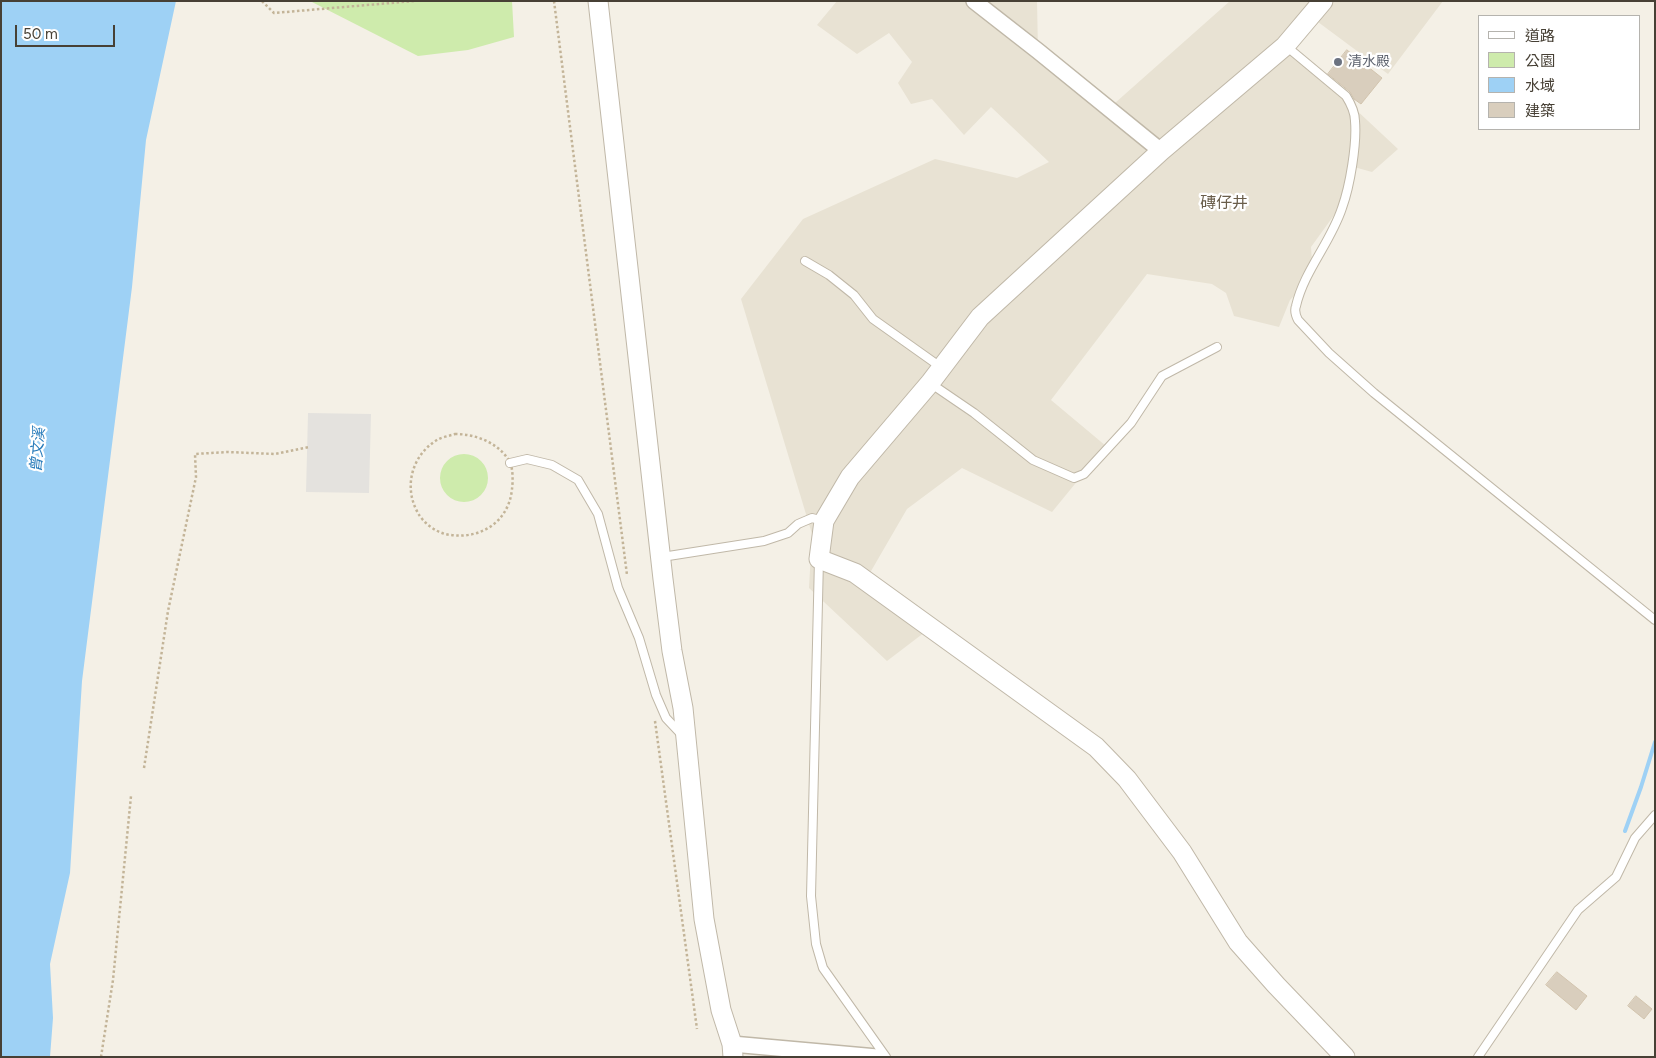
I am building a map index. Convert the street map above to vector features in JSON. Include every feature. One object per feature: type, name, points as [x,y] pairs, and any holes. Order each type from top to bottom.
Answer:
[{"type":"street","points":[[598,1],[672,651],[683,708],[704,919],[721,1010],[732,1051],[877,1057]]},
{"type":"street","points":[[974,1],[1162,151]]},
{"type":"street","points":[[1323,1],[1285,46],[1162,151],[980,318],[942,368],[850,477],[824,521],[819,559],[855,573],[1096,747],[1127,779],[1182,852],[1238,942],[1345,1057]]},
{"type":"lane","points":[[1285,46],[1346,96],[1351,104],[1355,121],[1352,166],[1342,208],[1328,240],[1307,277],[1296,306],[1298,320],[1329,353],[1374,393],[1655,620]]},
{"type":"lane","points":[[805,261],[829,275],[854,295],[873,319],[942,368]]},
{"type":"lane","points":[[930,382],[974,413],[1034,460],[1074,478],[1084,474],[1131,423],[1162,376],[1217,347]]},
{"type":"lane","points":[[510,463],[527,459],[552,464],[578,480],[598,514],[618,588],[639,638],[656,695],[666,718],[685,739]]},
{"type":"lane","points":[[662,557],[764,541],[788,533],[798,524],[812,518],[824,521]]},
{"type":"lane","points":[[819,559],[811,896],[816,944],[823,968],[886,1057]]},
{"type":"lane","points":[[1478,1057],[1578,910],[1616,877],[1635,838],[1655,815]]},
{"type":"path","points":[[262,1],[274,13],[414,1]]},
{"type":"path","points":[[554,1],[626,575]]},
{"type":"path","points":[[455,434],[466,434],[484,439],[499,449],[510,463],[513,481],[511,499],[507,510],[496,524],[480,533],[463,537],[446,535],[430,527],[418,514],[411,497],[410,479],[414,466],[424,450],[438,440],[455,434]]},
{"type":"path","points":[[144,768],[168,610],[196,477],[195,454],[228,452],[274,454],[309,448]]},
{"type":"path","points":[[656,695],[653,704],[697,1029]]},
{"type":"path","points":[[101,1057],[113,980],[131,796]]},
{"type":"shaded area","points":[[837,1],[1037,1],[1038,51],[1115,103],[1230,1],[1443,1],[1388,74],[1318,22],[1291,49],[1398,149],[1372,172],[1354,167],[1340,207],[1311,247],[1313,276],[1290,300],[1279,327],[1234,316],[1226,293],[1212,284],[1147,274],[1051,400],[1106,446],[1052,512],[962,468],[907,509],[867,578],[929,629],[887,661],[809,588],[812,534],[741,299],[803,219],[935,159],[1017,178],[1049,162],[991,107],[964,135],[932,99],[911,104],[898,83],[912,62],[889,33],[857,54],[817,25]]},
{"type":"shaded area","points":[[308,413],[371,414],[369,493],[306,492]]},
{"type":"green space","points":[[310,1],[512,1],[514,37],[468,50],[418,56]]},
{"type":"green space","points":[[459,454],[469,454],[481,461],[488,473],[488,483],[481,495],[469,502],[459,502],[451,498],[444,491],[440,483],[440,473],[444,465],[451,458]]},
{"type":"water","name":"曾文溪","points":[[1,1],[176,1],[146,140],[132,287],[82,681],[70,873],[50,964],[53,1018],[50,1057],[1,1057]]},
{"type":"building","points":[[1347,50],[1382,78],[1361,104],[1328,74]]},
{"type":"building","points":[[1557,972],[1587,996],[1576,1010],[1546,985]]},
{"type":"building","points":[[1636,996],[1652,1009],[1644,1019],[1628,1006]]},
{"type":"waterway","points":[[1625,831],[1655,742]]},
{"type":"place","name":"清水殿","points":[[1338,62]]},
{"type":"district","name":"磚仔井","points":[[1224,203]]}]
